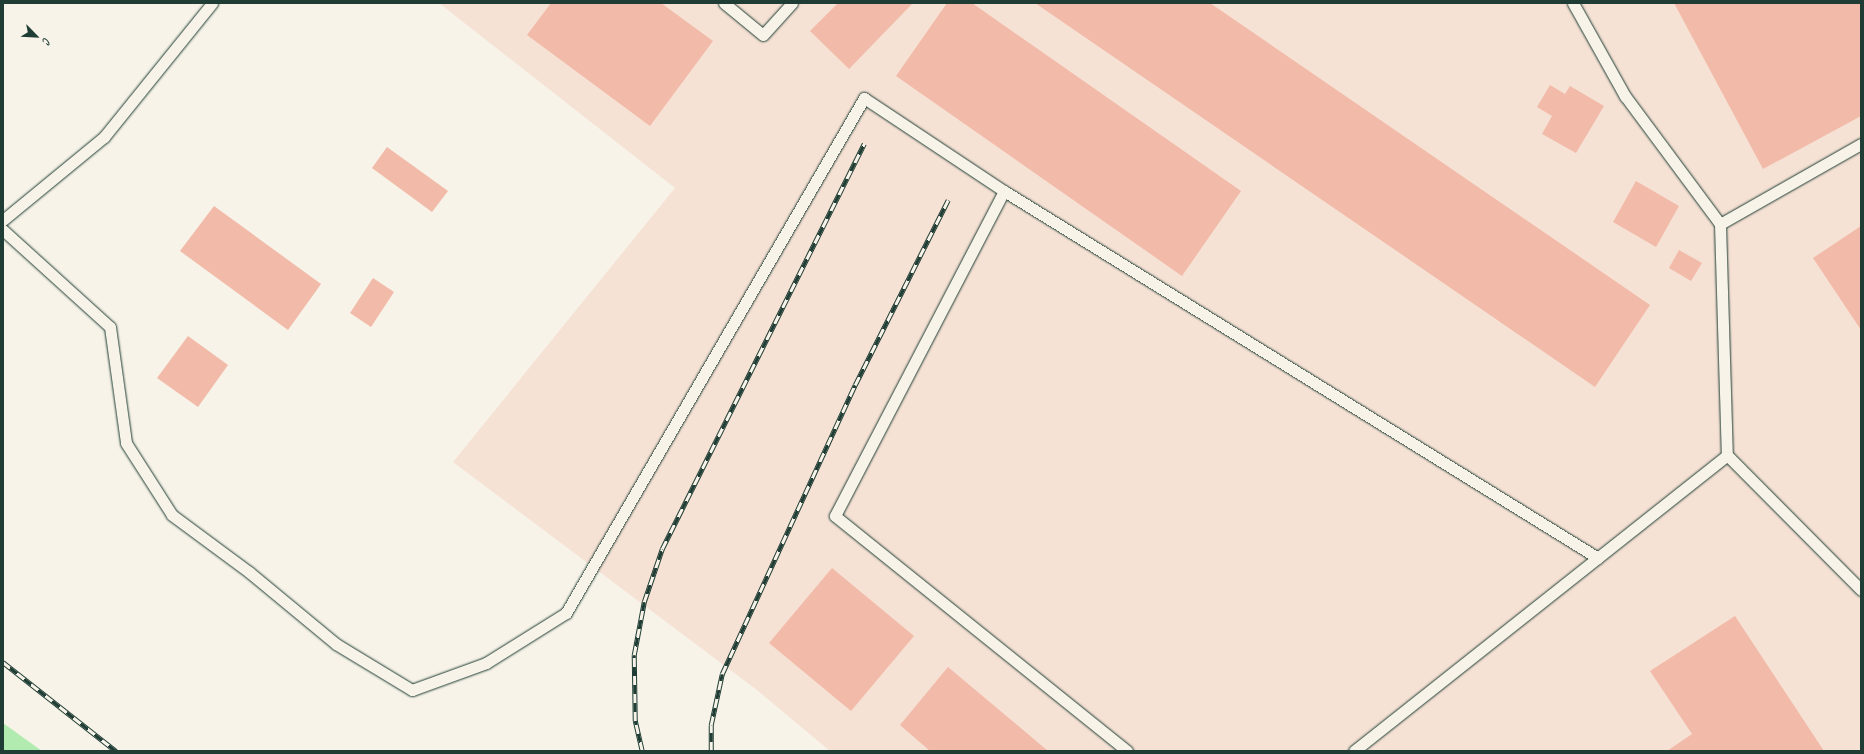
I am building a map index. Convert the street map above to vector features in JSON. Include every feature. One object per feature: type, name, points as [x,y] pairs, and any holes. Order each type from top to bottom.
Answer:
[{"type":"lane","points":[[3,220],[104,137],[212,3]]},
{"type":"lane","points":[[724,3],[764,35],[792,3]]},
{"type":"lane","points":[[1573,3],[1625,96],[1720,224],[1727,455],[1861,590]]},
{"type":"lane","points":[[3,230],[110,327],[126,443],[172,515],[250,572],[336,644],[412,690],[486,663],[566,613],[864,98],[1004,191],[1598,558]]},
{"type":"lane","points":[[1720,224],[1861,144]]},
{"type":"lane","points":[[1004,191],[835,516],[1127,751]]},
{"type":"lane","points":[[1354,751],[1727,455]]},
{"type":"shaded area","points":[[439,3],[1861,3],[1861,751],[830,751],[757,690],[453,462],[675,188]]},
{"type":"green space","points":[[3,723],[42,751],[3,751]]},
{"type":"building","points":[[551,3],[661,3],[713,41],[650,126],[527,35]]},
{"type":"building","points":[[838,3],[913,3],[849,69],[810,31]]},
{"type":"building","points":[[947,3],[972,3],[1241,191],[1182,276],[896,76]]},
{"type":"building","points":[[1035,3],[1210,3],[1650,305],[1595,387]]},
{"type":"building","points":[[1674,3],[1861,3],[1861,116],[1763,169]]},
{"type":"building","points":[[1550,85],[1565,94],[1570,86],[1604,106],[1576,153],[1542,134],[1552,116],[1537,107]]},
{"type":"building","points":[[387,147],[448,191],[432,212],[372,168]]},
{"type":"building","points":[[1636,181],[1679,206],[1656,247],[1613,222]]},
{"type":"building","points":[[214,206],[321,284],[288,330],[180,251]]},
{"type":"building","points":[[1861,226],[1861,330],[1813,258]]},
{"type":"building","points":[[1679,250],[1702,263],[1691,281],[1669,268]]},
{"type":"building","points":[[373,278],[394,292],[371,327],[350,313]]},
{"type":"building","points":[[188,336],[228,365],[198,407],[157,378]]},
{"type":"building","points":[[832,568],[914,636],[851,711],[769,643]]},
{"type":"building","points":[[1735,616],[1824,751],[1667,751],[1692,734],[1650,671]]},
{"type":"building","points":[[948,667],[1048,751],[930,751],[900,725]]},
{"type":"railway","points":[[642,751],[635,721],[634,655],[644,602],[662,549],[864,144]]},
{"type":"railway","points":[[711,751],[711,725],[722,674],[855,385],[948,200]]},
{"type":"railway","points":[[3,662],[116,751]]}]
